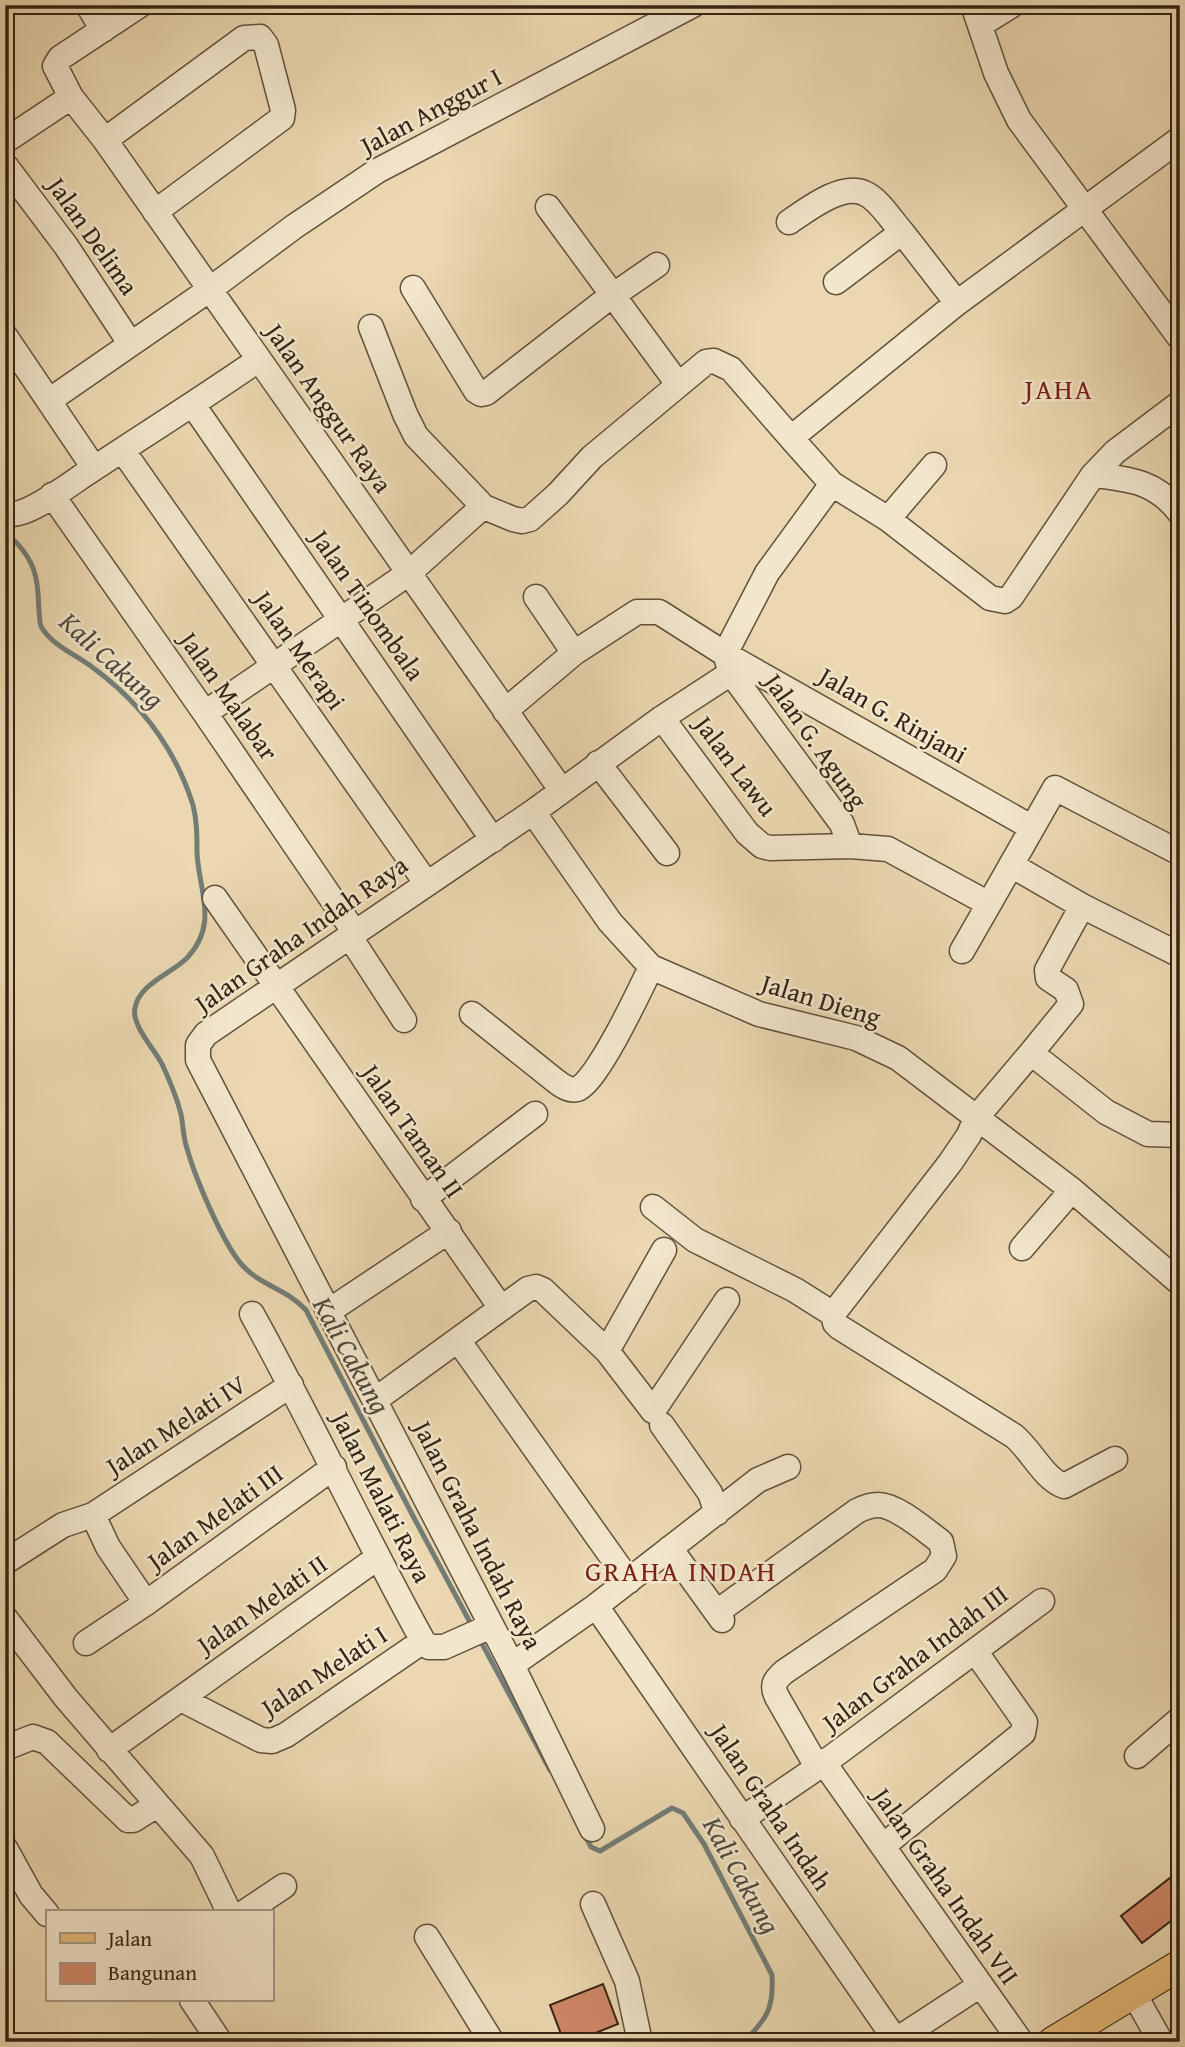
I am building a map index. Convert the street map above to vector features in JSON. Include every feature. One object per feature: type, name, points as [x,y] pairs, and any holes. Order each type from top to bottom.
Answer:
[{"type":"main road","points":[[1053,2042],[1180,1965]]},
{"type":"street","points":[[88,5],[103,30],[140,5]]},
{"type":"street","name":"Jalan Anggur I","points":[[50,400],[209,290],[295,226],[377,172],[693,5]]},
{"type":"street","points":[[1012,5],[976,15],[996,74],[1012,109],[1180,338]]},
{"type":"street","name":"Jalan Anggur Raya","points":[[103,30],[60,58],[55,66],[71,97],[105,140],[562,791]]},
{"type":"street","points":[[105,140],[244,38],[260,37],[266,45],[283,110],[282,118],[155,212]]},
{"type":"street","points":[[5,141],[71,97]]},
{"type":"street","points":[[790,438],[957,303],[1180,139]]},
{"type":"street","name":"Jalan Delima","points":[[5,165],[66,246],[130,343]]},
{"type":"street","points":[[789,222],[832,195],[863,192],[902,232],[957,303]]},
{"type":"street","points":[[548,207],[678,384]]},
{"type":"street","points":[[836,282],[902,232]]},
{"type":"street","points":[[413,288],[476,391],[481,394],[486,393],[657,265]]},
{"type":"street","points":[[205,713],[409,573],[478,511],[480,503],[416,436],[371,327]]},
{"type":"street","points":[[5,336],[94,468]]},
{"type":"street","points":[[6,510],[10,514],[18,515],[52,495],[123,451],[258,360]]},
{"type":"street","points":[[479,505],[522,521],[530,519],[558,494],[592,457],[678,384],[706,362],[714,361],[731,369],[832,484],[888,519],[990,598],[1005,601],[1011,597],[1093,475],[1115,452],[1180,403]]},
{"type":"street","name":"Jalan Tinombala","points":[[193,405],[493,840]]},
{"type":"street","name":"Jalan Merapi","points":[[123,451],[427,884]]},
{"type":"street","points":[[888,519],[934,465]]},
{"type":"street","points":[[1093,475],[1144,483],[1172,502],[1180,513]]},
{"type":"street","points":[[728,663],[767,573],[832,484]]},
{"type":"street","name":"Jalan Malabar","points":[[52,495],[205,713],[353,935],[404,1020]]},
{"type":"street","points":[[536,597],[574,653]]},
{"type":"street","name":"Jalan G. Rinjani","points":[[506,711],[574,653],[638,611],[659,612],[728,663],[1031,827]]},
{"type":"street","name":"Jalan Graha Indah Raya","points":[[592,1829],[512,1665],[484,1629],[375,1400],[198,1060],[198,1045],[206,1034],[534,812],[662,718],[728,663]]},
{"type":"street","name":"Jalan G. Agung","points":[[728,663],[842,824],[850,846]]},
{"type":"street","name":"Jalan Lawu","points":[[662,718],[754,841],[770,848],[850,846],[888,849],[989,904]]},
{"type":"street","points":[[598,763],[667,853]]},
{"type":"street","points":[[962,951],[1055,788],[1180,853]]},
{"type":"street","name":"Jalan Dieng","points":[[534,812],[610,922],[651,967],[760,1014],[856,1038],[898,1058],[1072,1190],[1180,1283]]},
{"type":"street","points":[[1138,831],[1180,838]]},
{"type":"street","points":[[1011,865],[1180,955]]},
{"type":"street","name":"Jalan Taman II","points":[[215,898],[501,1308]]},
{"type":"street","points":[[1082,905],[1047,970],[1048,978],[1066,989],[1071,1004],[976,1118],[969,1135],[950,1163],[834,1314],[835,1323],[839,1327],[1014,1436],[1055,1483],[1064,1486],[1073,1483],[1115,1459]]},
{"type":"street","points":[[472,1014],[557,1082],[568,1089],[576,1090],[584,1086],[614,1042],[651,967]]},
{"type":"street","points":[[1031,1053],[1106,1112],[1148,1134],[1180,1135]]},
{"type":"street","points":[[424,1199],[535,1114]]},
{"type":"street","points":[[1022,1248],[1072,1190]]},
{"type":"street","points":[[653,1207],[695,1240],[795,1290],[834,1314]]},
{"type":"street","points":[[329,1311],[449,1231]]},
{"type":"street","points":[[607,1351],[664,1250]]},
{"type":"street","points":[[375,1400],[528,1289],[536,1287],[543,1290],[607,1351],[710,1493],[717,1513]]},
{"type":"street","points":[[658,1418],[726,1300]]},
{"type":"street","name":"Jalan Malati Raya","points":[[252,1314],[334,1467],[377,1558],[434,1644]]},
{"type":"street","points":[[458,1340],[629,1581]]},
{"type":"street","name":"Jalan Melati IV","points":[[5,1562],[63,1525],[93,1515],[291,1385]]},
{"type":"street","name":"Jalan Melati III","points":[[93,1515],[108,1547],[146,1603],[334,1467]]},
{"type":"street","points":[[512,1665],[596,1606],[758,1480],[788,1467]]},
{"type":"street","name":"Jalan Graha Indah VII","points":[[670,1548],[720,1616],[857,1511],[870,1506],[879,1504],[893,1508],[941,1542],[944,1556],[935,1570],[785,1672],[774,1682],[773,1689],[813,1758],[824,1763],[1021,2042]]},
{"type":"street","name":"Jalan Melati II","points":[[109,1750],[377,1558]]},
{"type":"street","name":"Jalan Graha Indah III","points":[[742,1818],[824,1763],[1042,1601]]},
{"type":"street","points":[[86,1643],[146,1603]]},
{"type":"street","name":"Jalan Graha Indah","points":[[596,1606],[896,2041]]},
{"type":"street","points":[[5,1618],[109,1750],[202,1856],[228,1910]]},
{"type":"street","points":[[434,1644],[484,1629]]},
{"type":"street","name":"Jalan Melati I","points":[[181,1699],[261,1740],[272,1741],[434,1644]]},
{"type":"street","points":[[883,1846],[1023,1733],[1025,1723],[975,1651]]},
{"type":"street","points":[[1137,1756],[1180,1719]]},
{"type":"street","points":[[5,1748],[33,1737],[47,1742],[128,1820],[158,1805]]},
{"type":"street","points":[[5,1847],[31,1895],[46,1913]]},
{"type":"street","points":[[248,1910],[284,1886]]},
{"type":"street","points":[[593,1904],[627,1980],[639,2041]]},
{"type":"street","points":[[427,1937],[492,2042]]},
{"type":"street","points":[[896,2041],[979,1986]]},
{"type":"street","points":[[1133,1992],[1161,2042]]},
{"type":"street","points":[[193,2002],[220,2042]]},
{"type":"building","points":[[1170,1878],[1180,1890],[1180,1914],[1142,1943],[1121,1916]]},
{"type":"building","points":[[603,1984],[618,2024],[573,2042],[564,2042],[550,2005]]},
{"type":"waterway","name":"Kali Cakung","points":[[5,535],[27,555],[34,570],[40,625],[46,634],[92,667],[126,695],[140,711],[166,746],[193,805],[198,867],[205,907],[202,933],[187,958],[143,992],[135,1008],[135,1015],[173,1089],[181,1114],[186,1145],[202,1190],[226,1241],[242,1265],[306,1310],[472,1626]]},
{"type":"waterway","name":"Kali Cakung","points":[[480,1640],[550,1770]]},
{"type":"waterway","name":"Kali Cakung","points":[[584,1834],[591,1847],[600,1851],[672,1808],[683,1813],[704,1844],[772,1975],[770,2005],[763,2019],[744,2042]]},
{"type":"district","name":"JAHA","points":[[1059,389]]},
{"type":"district","name":"GRAHA INDAH","points":[[681,1571]]}]
